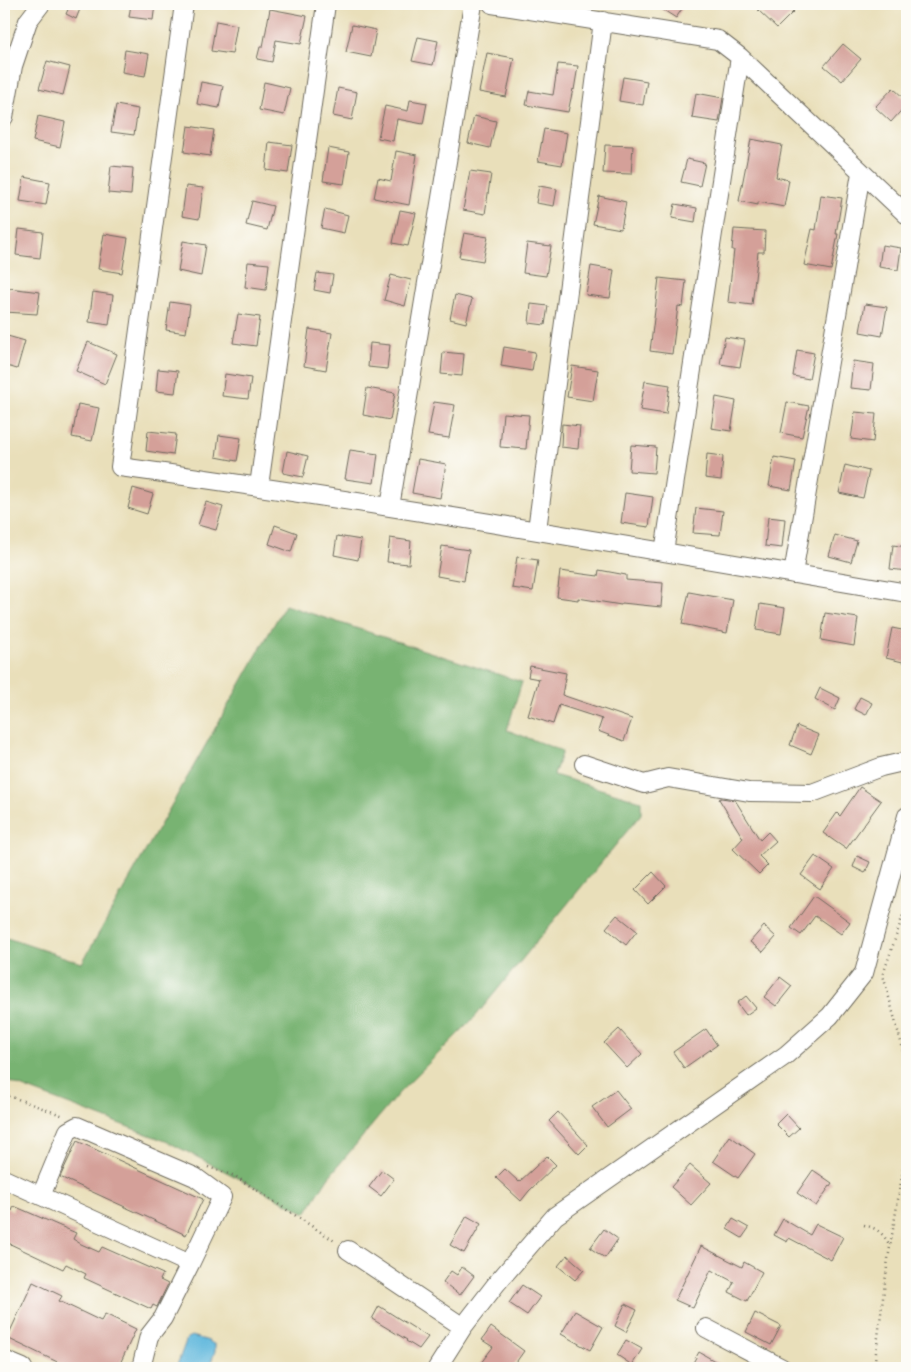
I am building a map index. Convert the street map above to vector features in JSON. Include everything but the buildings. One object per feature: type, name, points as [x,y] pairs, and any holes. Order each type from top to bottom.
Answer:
[{"type":"street","points":[[4,117],[13,66],[28,21],[41,4]]},
{"type":"street","points":[[184,4],[120,467],[259,486],[538,530],[907,594]]},
{"type":"street","points":[[259,486],[326,4]]},
{"type":"street","points":[[390,507],[473,4]]},
{"type":"street","points":[[492,4],[603,20],[718,40],[740,57],[907,215]]},
{"type":"street","points":[[538,530],[603,20]]},
{"type":"street","points":[[664,552],[740,57]]},
{"type":"street","points":[[793,574],[861,173]]},
{"type":"street","points":[[584,764],[644,784],[668,778],[748,792],[812,793],[881,767],[907,761]]},
{"type":"street","points":[[438,1368],[463,1327],[497,1283],[555,1216],[786,1055],[830,1016],[864,973],[907,816]]},
{"type":"street","points":[[41,1196],[68,1131],[77,1126],[195,1177],[222,1197],[163,1318],[149,1336],[141,1368]]},
{"type":"street","points":[[4,1179],[190,1264]]},
{"type":"street","points":[[348,1250],[463,1327]]},
{"type":"street","points":[[706,1328],[782,1368]]},
{"type":"street","points":[[4,1360],[23,1368]]},
{"type":"path","points":[[907,916],[903,915],[883,975],[902,1046],[907,1075]]},
{"type":"path","points":[[874,1368],[890,1246],[907,1146]]},
{"type":"path","points":[[864,1224],[878,1230],[890,1246]]},
{"type":"green space","points":[[285,605],[522,682],[507,730],[562,751],[554,775],[641,801],[641,814],[475,1017],[398,1094],[328,1178],[306,1213],[168,1142],[4,1080],[4,937],[82,963]]},
{"type":"water","points":[[192,1336],[209,1341],[215,1345],[215,1351],[209,1368],[176,1368],[187,1338]]}]
